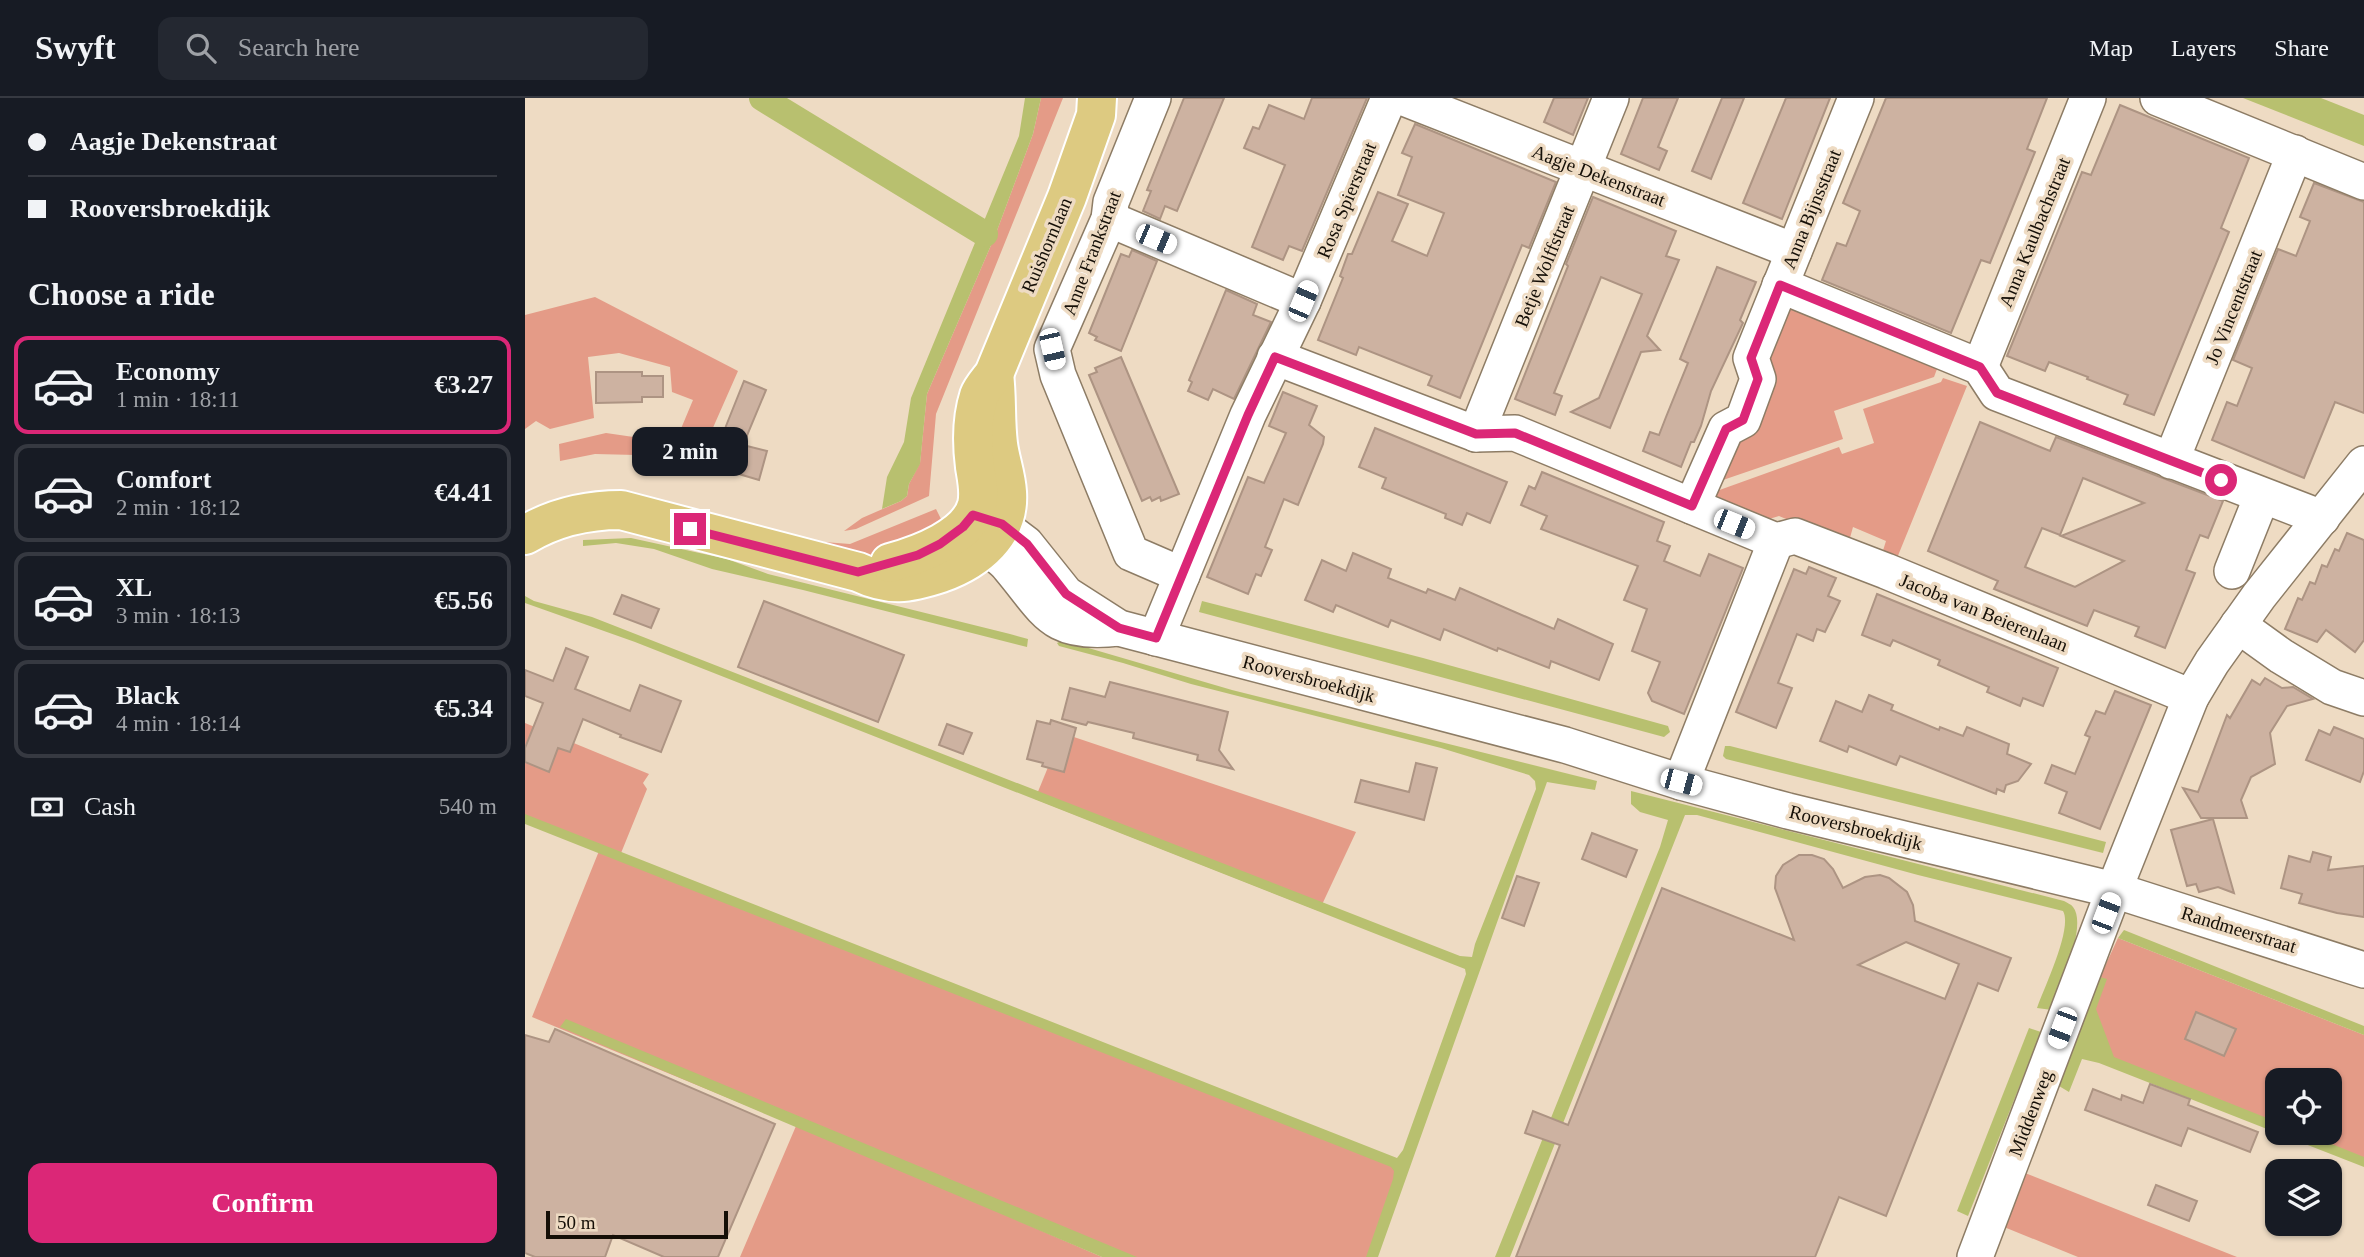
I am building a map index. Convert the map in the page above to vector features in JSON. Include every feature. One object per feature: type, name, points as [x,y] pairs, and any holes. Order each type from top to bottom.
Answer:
[{"type":"main road","name":"Ruishornlaan","points":[[987,529],[978,494],[974,434],[979,394],[994,374],[1067,197],[1101,104]]},
{"type":"main road","points":[[525,535],[544,524],[575,514],[621,510],[858,572],[918,555],[940,544],[963,527],[987,529]]},
{"type":"street","name":"Anne Frankstraat","points":[[1153,98],[1111,202],[1109,219],[1052,349],[1058,375],[1131,554],[1182,575]]},
{"type":"street","name":"Rosa Spierstraat","points":[[1156,638],[1248,415],[1303,301],[1389,98]]},
{"type":"street","name":"Aagje Dekenstraat","points":[[1404,98],[1794,251]]},
{"type":"street","name":"Betje Wolffstraat","points":[[1476,434],[1611,98]]},
{"type":"street","name":"Anna Bijnsstraat","points":[[1692,506],[1726,429],[1743,420],[1758,379],[1751,358],[1856,98]]},
{"type":"street","name":"Anna Kaulbachstraat","points":[[1980,367],[2088,98]]},
{"type":"street","points":[[2158,98],[2364,182]]},
{"type":"street","name":"Jo Vincentstraat","points":[[2171,461],[2295,153]]},
{"type":"street","points":[[1109,219],[1303,301]]},
{"type":"street","points":[[1780,285],[1980,367],[1997,393],[2322,519]]},
{"type":"street","name":"Jacoba van Beierenlaan","points":[[1275,357],[1476,434],[1515,433],[1776,541],[1795,536],[2191,697]]},
{"type":"street","points":[[2114,890],[2191,697],[2238,625],[2364,464]]},
{"type":"street","points":[[2232,571],[2262,496]]},
{"type":"street","name":"Rooversbroekdijk","points":[[987,529],[1007,564],[1033,599],[1053,618],[1076,628],[1096,631],[1119,628],[1565,745],[1681,782],[1788,811],[2114,890]]},
{"type":"street","points":[[1681,782],[1776,541]]},
{"type":"street","points":[[2238,625],[2281,656],[2332,687],[2364,698]]},
{"type":"street","name":"Randmeerstraat","points":[[2114,890],[2364,970]]},
{"type":"street","name":"Middenweg","points":[[1975,1257],[2114,890]]},
{"type":"shaded area","points":[[1025,98],[1041,98],[1033,134],[995,236],[927,394],[920,464],[909,484],[907,496],[882,509],[887,477],[904,442],[911,398],[1019,136]]},
{"type":"shaded area","points":[[1041,98],[1063,98],[936,414],[929,496],[856,529],[844,531],[862,518],[907,496],[909,484],[920,463],[927,394],[995,236],[1033,134]]},
{"type":"shaded area","points":[[2243,98],[2321,98],[2364,115],[2364,146]]},
{"type":"shaded area","points":[[1790,293],[1937,369],[1934,377],[1834,411],[1843,439],[1723,480],[1719,469]]},
{"type":"shaded area","points":[[595,297],[738,371],[693,473],[636,455],[595,454],[560,461],[559,444],[606,433],[675,443],[693,400],[672,392],[670,367],[619,353],[588,357],[594,418],[550,429],[536,421],[525,429],[525,315]]},
{"type":"shaded area","points":[[1943,378],[1967,386],[1895,563],[1881,557],[1886,541],[1853,527],[1848,545],[1779,516],[1756,523],[1721,509],[1714,492],[1839,447],[1842,454],[1874,443],[1863,409],[1941,382]]},
{"type":"shaded area","points":[[936,509],[945,527],[887,555],[846,557],[802,538],[850,544]]},
{"type":"shaded area","points":[[631,538],[727,559],[768,574],[1010,634],[1028,639],[1027,647],[712,569],[654,549],[616,543],[583,546],[583,540]]},
{"type":"shaded area","points":[[525,596],[592,617],[1460,956],[1472,957],[1536,789],[1535,781],[1529,775],[1441,748],[1191,684],[1059,646],[1057,643],[1061,641],[1085,647],[1232,690],[1597,781],[1595,790],[1547,782],[1378,1257],[1366,1257],[1393,1179],[1394,1171],[1391,1167],[525,824],[525,814],[1397,1158],[1403,1150],[1466,974],[1465,969],[635,642],[525,603]]},
{"type":"shaded area","points":[[1202,601],[1423,658],[1668,726],[1670,732],[1664,737],[1199,612]]},
{"type":"shaded area","points":[[525,723],[649,774],[643,783],[647,789],[619,858],[1401,1168],[1368,1257],[1111,1257],[975,1202],[1102,1257],[740,1257],[796,1126],[532,1017],[599,851],[525,821]]},
{"type":"shaded area","points":[[1062,733],[1356,832],[1319,911],[1035,799]]},
{"type":"shaded area","points":[[1725,746],[2106,842],[2103,853],[1726,759],[1723,756]]},
{"type":"shaded area","points":[[1631,791],[2064,901],[2072,906],[2077,916],[2071,958],[2052,1010],[2037,1008],[2061,944],[2065,919],[2063,911],[1697,815],[1685,815],[1510,1257],[1495,1257],[1660,847],[1668,820],[1640,812],[1631,804]]},
{"type":"shaded area","points":[[2124,930],[2364,1026],[2364,1035],[2118,938]]},
{"type":"shaded area","points":[[2118,938],[2364,1035],[2364,1163],[2318,1145],[2342,1145],[2342,1068],[2265,1068],[2265,1124],[2073,1049]]},
{"type":"shaded area","points":[[2100,977],[2107,979],[2096,1009],[2114,1057],[2265,1117],[2265,1128],[2099,1063],[2082,1059],[2069,1092],[2059,1086]]},
{"type":"shaded area","points":[[566,1019],[1137,1257],[1102,1257],[560,1027]]},
{"type":"shaded area","points":[[2029,1028],[2041,1032],[1968,1216],[1957,1211]]},
{"type":"shaded area","points":[[2308,1145],[2334,1145],[2364,1157],[2364,1167]]},
{"type":"shaded area","points":[[2025,1173],[2237,1257],[2078,1257],[2004,1227]]},
{"type":"building","points":[[1184,98],[1224,98],[1177,211],[1165,206],[1160,219],[1143,211],[1151,191],[1147,190]]},
{"type":"building","points":[[1312,98],[1367,98],[1302,251],[1289,246],[1283,260],[1252,247],[1285,165],[1244,148],[1253,127],[1259,129],[1269,105],[1304,119]]},
{"type":"building","points":[[1554,98],[1588,98],[1573,135],[1544,122]]},
{"type":"building","points":[[1643,98],[1678,98],[1658,147],[1667,151],[1659,170],[1621,154]]},
{"type":"building","points":[[1722,98],[1744,98],[1711,179],[1692,171]]},
{"type":"building","points":[[1786,98],[1830,98],[1782,219],[1743,203]]},
{"type":"building","points":[[1886,98],[2047,98],[2027,149],[2035,152],[1990,263],[1981,260],[1951,333],[1822,280],[1837,243],[1846,246],[1860,211],[1843,203]]},
{"type":"building","points":[[2120,105],[2249,158],[2221,228],[2229,232],[2154,415],[2124,404],[2128,395],[2087,379],[2088,377],[2049,362],[2045,371],[2007,356],[2082,172],[2091,175]]},
{"type":"building","points":[[1415,124],[1556,182],[1529,248],[1522,245],[1460,398],[1428,385],[1432,376],[1359,347],[1356,355],[1318,340],[1343,278],[1340,276],[1348,254],[1352,254],[1378,192],[1408,204],[1392,241],[1427,256],[1444,213],[1398,195],[1412,157],[1402,153]]},
{"type":"building","points":[[2314,183],[2364,202],[2364,413],[2335,402],[2304,478],[2212,440],[2227,402],[2237,406],[2252,368],[2233,360],[2278,249],[2296,256],[2310,221],[2300,217]]},
{"type":"building","points":[[1593,197],[1676,231],[1666,256],[1679,260],[1647,336],[1660,350],[1641,352],[1610,428],[1571,412],[1599,398],[1642,294],[1601,277],[1554,393],[1562,396],[1555,415],[1515,399]]},
{"type":"building","points":[[1132,250],[1157,261],[1121,351],[1095,340],[1097,337],[1089,333],[1121,254],[1129,257]]},
{"type":"building","points":[[1717,267],[1756,282],[1740,320],[1743,323],[1711,391],[1701,426],[1681,467],[1643,451],[1650,432],[1659,435],[1688,363],[1680,359]]},
{"type":"building","points":[[1226,290],[1257,304],[1253,315],[1271,322],[1234,399],[1213,389],[1208,400],[1188,391],[1192,382],[1189,380]]},
{"type":"building","points":[[1121,357],[1179,494],[1161,501],[1160,497],[1152,501],[1150,497],[1142,501],[1089,375],[1097,372],[1095,368]]},
{"type":"building","points":[[596,372],[642,372],[642,376],[663,376],[663,397],[642,397],[642,402],[596,403]]},
{"type":"building","points":[[744,381],[766,390],[743,445],[767,451],[759,480],[732,472],[734,464],[716,459]]},
{"type":"building","points":[[1283,392],[1317,406],[1309,425],[1324,437],[1323,444],[1298,505],[1284,499],[1265,547],[1272,550],[1261,576],[1256,574],[1248,594],[1207,577],[1248,477],[1264,483],[1286,433],[1269,426]]},
{"type":"building","points":[[1980,422],[2050,451],[2056,437],[2223,501],[2208,538],[2200,535],[2186,570],[2195,573],[2165,648],[2135,636],[2139,627],[2094,610],[2087,626],[1994,589],[1998,581],[1928,551]],"holes":[[[2083,478],[2144,503],[2061,536],[2124,561],[2075,587],[2025,567],[2042,528],[2060,535]]]},
{"type":"building","points":[[1375,428],[1507,482],[1490,523],[1467,513],[1462,525],[1445,518],[1446,514],[1382,488],[1386,478],[1359,467]]},
{"type":"building","points":[[1542,472],[1664,522],[1657,541],[1670,546],[1664,561],[1700,576],[1709,554],[1743,568],[1684,714],[1652,701],[1648,693],[1660,662],[1632,651],[1647,609],[1624,600],[1638,566],[1541,529],[1547,516],[1521,505],[1529,486],[1535,489]]},
{"type":"building","points":[[2347,533],[2364,540],[2364,640],[2355,652],[2326,630],[2317,642],[2285,629],[2298,598],[2302,600],[2310,582],[2315,584],[2322,565],[2327,567],[2335,549],[2339,551]]},
{"type":"building","points":[[1353,553],[1391,569],[1388,578],[1426,593],[1428,589],[1455,600],[1460,588],[1554,629],[1558,619],[1613,644],[1599,680],[1551,661],[1549,668],[1498,648],[1497,651],[1444,629],[1440,640],[1391,620],[1388,627],[1336,605],[1333,612],[1305,600],[1322,560],[1346,571]]},
{"type":"building","points":[[1809,567],[1836,578],[1828,596],[1840,601],[1825,632],[1817,629],[1813,641],[1797,634],[1778,683],[1792,688],[1776,728],[1736,712],[1794,569],[1806,574]]},
{"type":"building","points":[[1877,594],[2058,668],[2043,706],[2023,698],[2020,706],[1987,692],[1989,687],[1938,665],[1940,660],[1893,640],[1890,646],[1862,635]]},
{"type":"building","points":[[622,595],[659,609],[651,628],[614,614]]},
{"type":"building","points":[[764,601],[904,655],[878,722],[738,667]]},
{"type":"building","points":[[566,648],[588,657],[575,689],[630,711],[640,685],[681,701],[661,752],[620,737],[621,735],[583,719],[570,752],[558,748],[549,772],[525,762],[525,748],[543,703],[525,696],[525,670],[553,681]]},
{"type":"building","points":[[2265,678],[2282,688],[2293,687],[2313,699],[2287,706],[2270,733],[2275,764],[2251,777],[2241,800],[2247,818],[2201,818],[2183,788],[2198,792],[2227,715],[2230,718],[2252,680],[2260,685]]},
{"type":"building","points":[[1110,682],[1228,712],[1219,750],[1233,769],[1197,760],[1198,755],[1133,738],[1134,733],[1062,719],[1070,688],[1105,697]]},
{"type":"building","points":[[2115,691],[2151,705],[2100,829],[2059,813],[2067,792],[2045,783],[2052,765],[2075,774],[2090,737],[2085,735],[2096,711],[2105,714]]},
{"type":"building","points":[[1869,695],[1893,705],[1891,710],[1939,730],[1940,727],[1963,736],[1967,727],[2009,744],[2007,754],[2031,764],[2018,781],[2006,785],[2004,792],[1997,789],[1996,794],[1900,756],[1896,765],[1849,746],[1847,752],[1820,741],[1836,701],[1862,712]]},
{"type":"building","points":[[1051,720],[1076,728],[1064,772],[1027,759],[1037,721],[1050,724]]},
{"type":"building","points":[[947,724],[972,733],[963,754],[939,745]]},
{"type":"building","points":[[2334,727],[2364,739],[2364,771],[2360,782],[2306,760],[2319,730],[2330,735]]},
{"type":"building","points":[[1416,763],[1437,768],[1424,820],[1355,802],[1361,780],[1409,792]]},
{"type":"building","points":[[2213,819],[2234,893],[2218,887],[2199,892],[2196,884],[2187,886],[2171,830]]},
{"type":"building","points":[[1592,833],[1637,850],[1626,877],[1582,859]]},
{"type":"building","points":[[2313,852],[2331,857],[2328,870],[2364,866],[2364,917],[2299,903],[2302,894],[2281,888],[2289,856],[2310,862]]},
{"type":"building","points":[[1799,855],[1824,859],[1843,888],[1865,877],[1880,875],[1889,878],[1907,892],[1913,905],[1915,921],[2011,958],[1998,991],[1978,983],[1886,1216],[1839,1197],[1815,1257],[1516,1257],[1560,1145],[1525,1133],[1533,1111],[1568,1125],[1662,888],[1794,940],[1775,888],[1776,876],[1783,865]],"holes":[[[1906,942],[1959,964],[1945,999],[1858,965]]]},
{"type":"building","points":[[1517,876],[1539,883],[1524,926],[1502,918]]},
{"type":"building","points":[[2196,1012],[2236,1029],[2224,1056],[2185,1039]]},
{"type":"building","points":[[555,1029],[775,1124],[718,1257],[664,1257],[613,1235],[605,1257],[535,1257],[525,1253],[525,1035],[549,1042]]},
{"type":"building","points":[[2150,1084],[2190,1099],[2188,1105],[2258,1132],[2250,1152],[2188,1128],[2181,1146],[2085,1110],[2093,1089],[2121,1100],[2122,1095],[2143,1103]]},
{"type":"building","points":[[2156,1185],[2197,1201],[2189,1221],[2148,1205]]},
{"type":"waterway","points":[[762,98],[985,234]]},
{"type":"route","points":[[690,529],[858,572],[918,555],[940,544],[963,527],[973,515],[1002,524],[1027,544],[1066,594],[1119,628],[1156,638],[1248,415],[1275,357],[1476,434],[1515,433],[1692,506],[1726,429],[1743,420],[1758,379],[1751,358],[1780,285],[1980,367],[1997,393],[2221,480]]}]
